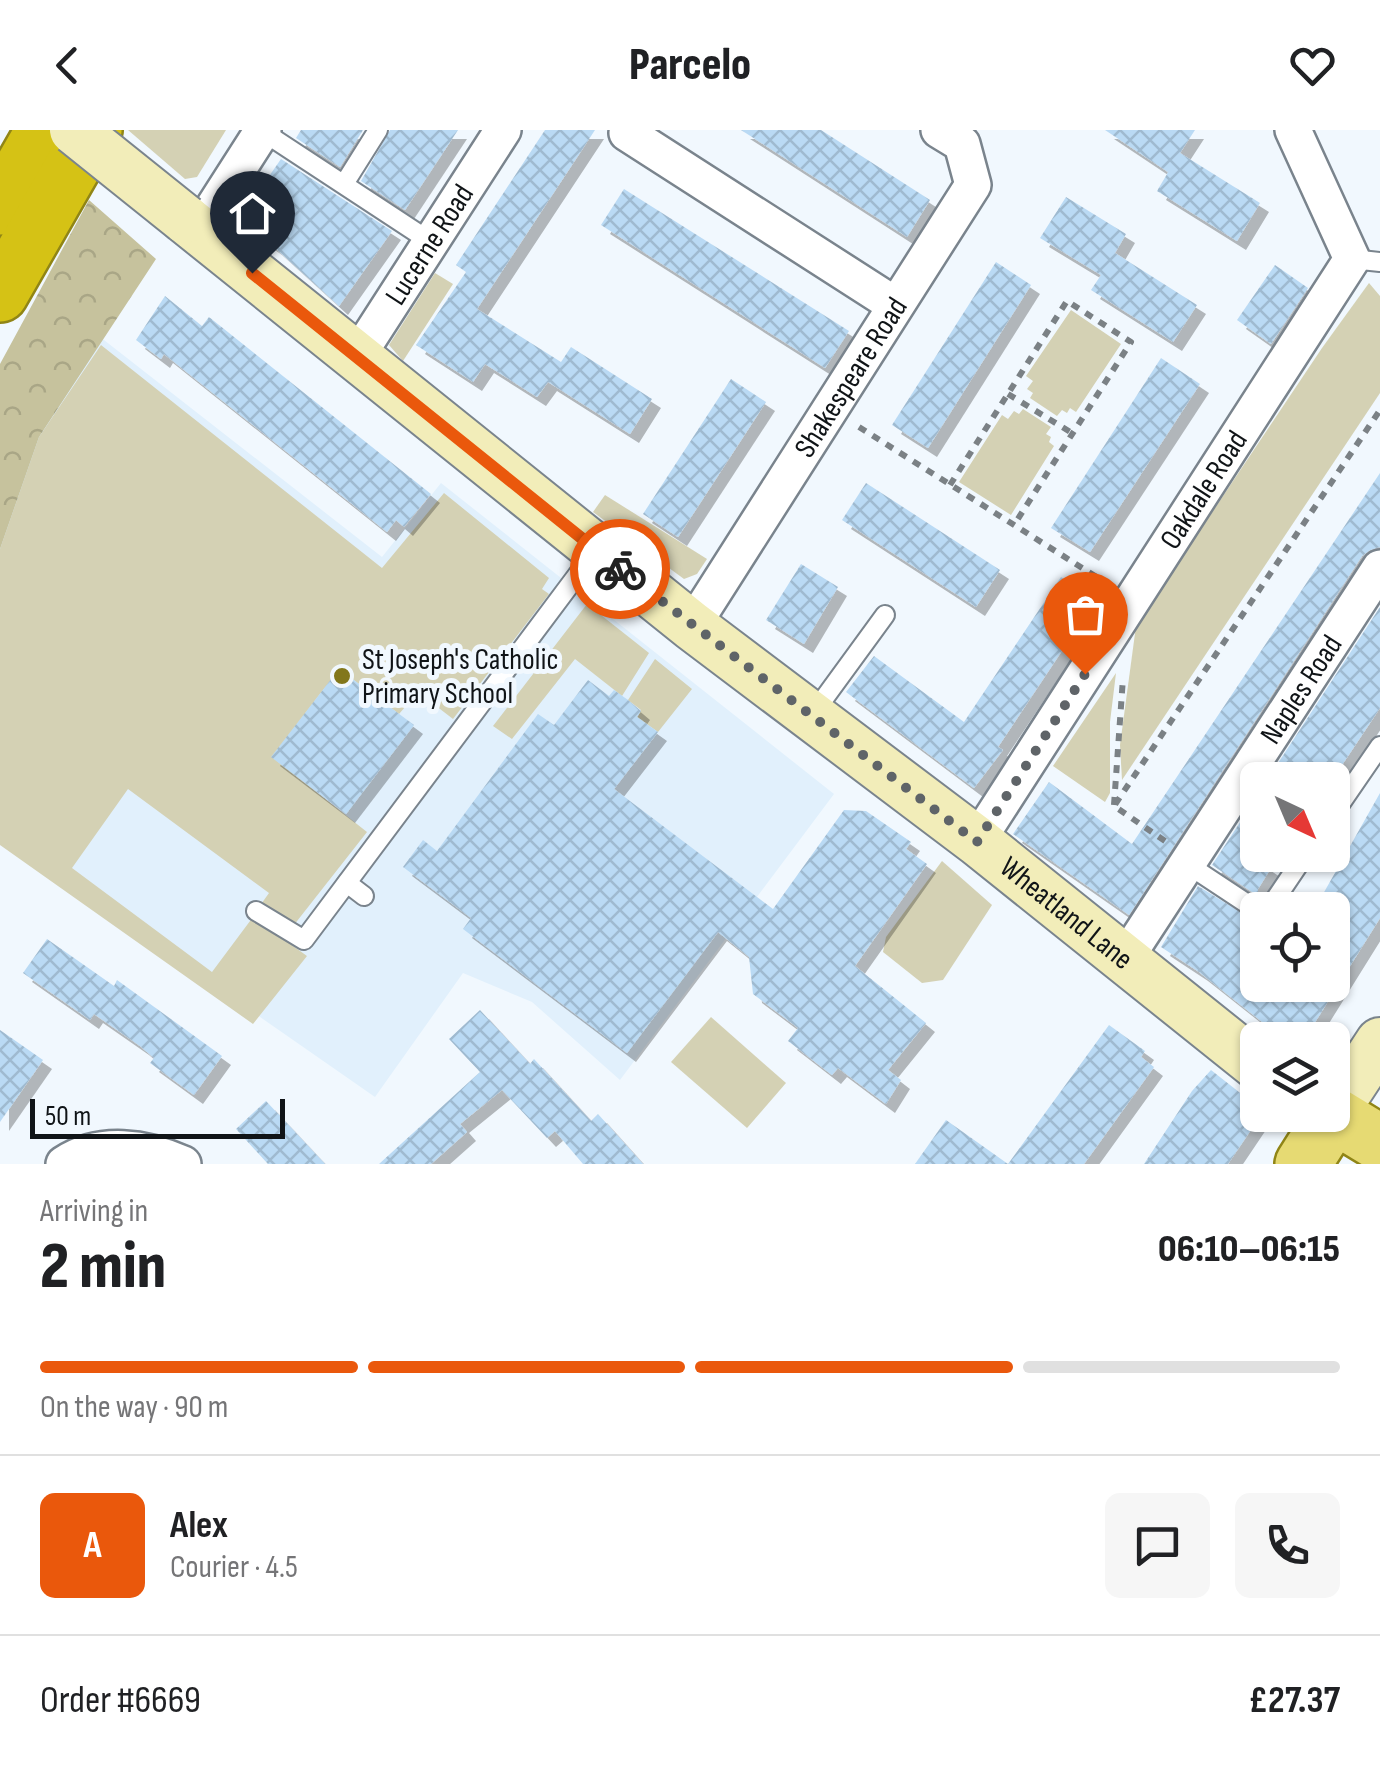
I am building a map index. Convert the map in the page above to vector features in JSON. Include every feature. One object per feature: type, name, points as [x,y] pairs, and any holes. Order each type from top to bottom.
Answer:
[{"type":"highway","points":[[0,207],[44,130]]},
{"type":"highway","points":[[0,294],[94,130]]},
{"type":"main road","name":"Wheatland Lane","points":[[74,130],[692,626],[977,842],[1240,1052]]},
{"type":"main road","points":[[1350,1089],[1380,1042]]},
{"type":"main road","points":[[1350,1125],[1380,1143]]},
{"type":"main road","points":[[1303,1164],[1323,1132]]},
{"type":"street","points":[[192,225],[263,130]]},
{"type":"street","name":"Lucerne Road","points":[[356,358],[503,130]]},
{"type":"street","name":"Shakespeare Road","points":[[692,626],[973,185],[962,144],[939,130]]},
{"type":"street","name":"Oakdale Road","points":[[977,842],[1130,603],[1366,260],[1294,130]]},
{"type":"street","points":[[627,133],[895,305]]},
{"type":"street","name":"Naples Road","points":[[1124,959],[1380,568]]},
{"type":"street","points":[[64,1164],[94,1151],[117,1148],[165,1156],[183,1164]]},
{"type":"lane","points":[[263,130],[431,242]]},
{"type":"lane","points":[[344,184],[378,130]]},
{"type":"lane","points":[[256,911],[304,940],[596,549]]},
{"type":"lane","points":[[812,716],[885,615]]},
{"type":"lane","points":[[1350,790],[1380,746]]},
{"type":"lane","points":[[1189,861],[1240,898]]},
{"type":"lane","points":[[347,883],[364,896]]},
{"type":"path","points":[[950,484],[1067,301],[1131,342],[1014,525]]},
{"type":"path","points":[[1008,394],[1072,433]]},
{"type":"path","points":[[829,408],[1130,603],[1114,806]]},
{"type":"path","points":[[1114,806],[1380,410]]},
{"type":"path","points":[[1114,806],[1189,861]]},
{"type":"shaded area","points":[[128,130],[226,130],[197,177],[185,179]]},
{"type":"shaded area","points":[[435,273],[453,284],[403,361],[389,345]]},
{"type":"shaded area","points":[[1369,283],[1380,296],[1380,393],[1122,780],[1120,745],[1136,626]]},
{"type":"shaded area","points":[[1071,310],[1121,344],[1076,412],[1070,408],[1057,416],[1030,398],[1033,393],[1027,389],[1033,381],[1026,376]]},
{"type":"shaded area","name":"St Joseph's Catholic Primary School","points":[[95,333],[382,557],[441,483],[834,794],[620,1080],[532,1002],[463,973],[375,1097],[0,836],[0,528],[32,434]]},
{"type":"shaded area","points":[[101,345],[382,568],[444,493],[549,578],[542,589],[549,594],[453,719],[418,692],[399,714],[339,669],[272,757],[367,832],[290,930],[259,907],[269,893],[128,789],[72,868],[212,972],[253,917],[307,956],[253,1024],[0,845],[0,549],[39,437]]},
{"type":"shaded area","points":[[1023,409],[1051,427],[1046,434],[1054,446],[1011,515],[959,482],[1002,415],[1008,419],[1014,411],[1019,414]]},
{"type":"shaded area","points":[[605,495],[707,559],[697,574],[684,579],[593,512]]},
{"type":"shaded area","points":[[587,604],[649,653],[622,696],[575,659],[512,739],[493,726]]},
{"type":"shaded area","points":[[655,659],[692,689],[658,732],[637,717],[641,710],[628,700]]},
{"type":"shaded area","points":[[1116,673],[1110,722],[1110,793],[1105,802],[1053,766]]},
{"type":"shaded area","points":[[942,861],[992,905],[943,980],[922,983],[883,952],[886,937]]},
{"type":"shaded area","points":[[711,1017],[786,1083],[747,1128],[671,1062]]},
{"type":"green space","points":[[89,200],[156,259],[39,437],[0,549],[0,364]]},
{"type":"building","points":[[301,130],[363,130],[340,167],[296,138]]},
{"type":"building","points":[[390,130],[458,130],[405,210],[361,181]]},
{"type":"building","points":[[545,130],[595,130],[477,309],[561,362],[571,347],[652,399],[630,434],[548,382],[537,397],[485,364],[473,382],[416,345],[466,272],[456,265]]},
{"type":"building","points":[[741,130],[821,130],[930,200],[907,237]]},
{"type":"building","points":[[1105,130],[1195,130],[1180,153],[1260,203],[1237,241],[1157,191],[1170,169],[1168,172]]},
{"type":"building","points":[[281,159],[392,231],[339,306],[273,246],[238,221]]},
{"type":"building","points":[[624,189],[849,331],[825,368],[601,225]]},
{"type":"building","points":[[1066,197],[1126,234],[1115,253],[1197,305],[1173,342],[1091,290],[1101,275],[1040,238]]},
{"type":"building","points":[[996,262],[1031,285],[928,448],[892,425]]},
{"type":"building","points":[[1275,265],[1308,288],[1271,344],[1237,320]]},
{"type":"building","points":[[165,296],[202,326],[209,317],[431,494],[404,527],[396,520],[387,532],[164,354],[161,359],[136,340]]},
{"type":"building","points":[[1161,358],[1200,384],[1090,552],[1051,528]]},
{"type":"building","points":[[731,379],[766,402],[678,537],[643,514]]},
{"type":"building","points":[[1380,473],[1380,547],[1362,556],[1129,915],[1013,834],[1049,782],[1132,844]]},
{"type":"building","points":[[866,483],[1000,570],[976,607],[842,520]]},
{"type":"building","points":[[801,564],[838,587],[804,644],[766,620]]},
{"type":"building","points":[[1061,577],[1095,601],[998,747],[1003,750],[974,788],[846,692],[874,656],[964,722]]},
{"type":"building","points":[[1380,607],[1380,708],[1344,762],[1279,762]]},
{"type":"building","points":[[339,669],[414,725],[346,814],[271,757]]},
{"type":"building","points":[[588,680],[609,696],[614,690],[628,700],[641,711],[637,717],[658,732],[614,789],[773,909],[844,810],[866,811],[911,842],[906,849],[927,864],[855,966],[926,1023],[888,1070],[901,1080],[886,1104],[838,1068],[832,1075],[788,1041],[798,1028],[753,994],[749,957],[718,932],[627,1053],[463,929],[471,918],[403,867],[423,840],[437,851],[538,714],[554,725]]},
{"type":"building","points":[[1380,793],[1380,918],[1350,966],[1350,892],[1324,892],[1335,872],[1350,872],[1350,846]]},
{"type":"building","points":[[1240,822],[1240,872],[1269,872],[1258,892],[1252,892],[1212,865]]},
{"type":"building","points":[[1198,886],[1240,912],[1240,1002],[1328,1002],[1315,1022],[1262,1022],[1161,947]]},
{"type":"building","points":[[47,939],[114,986],[117,980],[222,1056],[194,1095],[150,1063],[154,1058],[140,1046],[94,1014],[90,1020],[23,973]]},
{"type":"building","points":[[480,1010],[530,1064],[534,1059],[591,1121],[598,1114],[643,1164],[583,1164],[555,1131],[547,1138],[502,1090],[460,1124],[467,1132],[431,1164],[379,1164],[480,1072],[449,1039]]},
{"type":"building","points":[[1109,1025],[1145,1051],[1141,1057],[1154,1067],[1084,1164],[1008,1164]]},
{"type":"building","points":[[0,1030],[43,1060],[0,1122]]},
{"type":"building","points":[[1211,1070],[1240,1093],[1240,1132],[1250,1132],[1228,1164],[1144,1164],[1192,1091]]},
{"type":"building","points":[[266,1101],[325,1164],[268,1164],[236,1129]]},
{"type":"building","points":[[946,1120],[1008,1164],[915,1164]]},
{"type":"way so far","points":[[620,569],[977,842],[1085,674]]},
{"type":"place","name":"St Joseph's Catholic Primary School","points":[[342,676]]},
{"type":"route","points":[[252,273],[620,569]]}]
